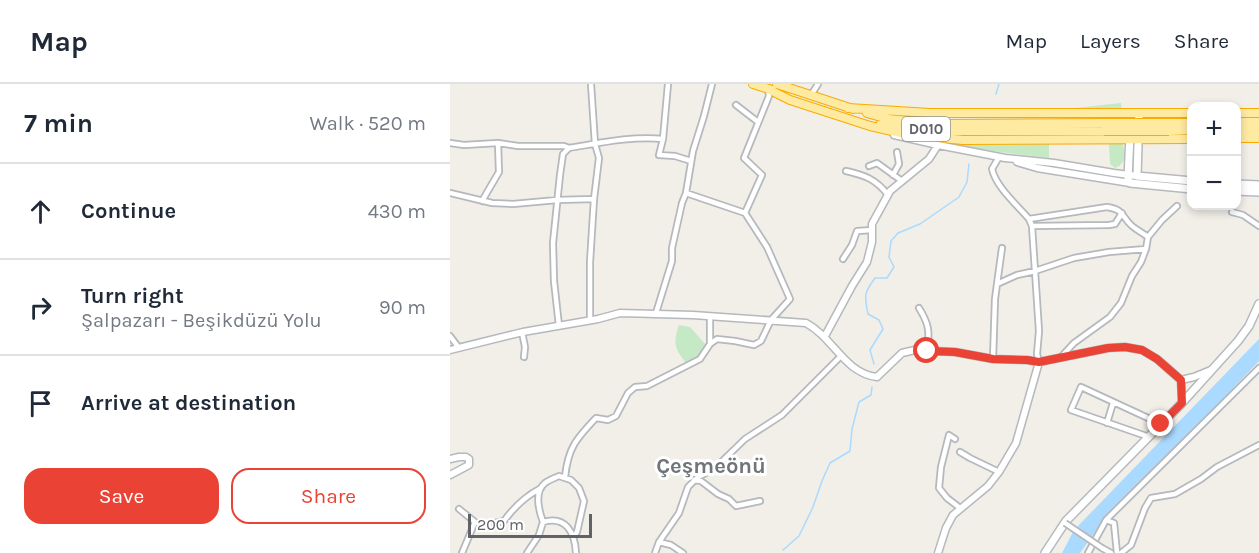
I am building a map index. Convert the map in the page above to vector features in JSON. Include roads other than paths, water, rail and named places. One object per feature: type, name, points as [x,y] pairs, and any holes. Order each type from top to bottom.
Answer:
[{"type":"highway","name":"D010","points":[[753,84],[886,125],[940,131],[1104,127]]},
{"type":"highway","name":"D010","points":[[777,84],[848,108],[888,118],[940,124],[1169,127],[1187,129]]},
{"type":"highway","points":[[768,89],[790,100],[870,126],[910,135],[943,139],[1187,139]]},
{"type":"highway","points":[[848,108],[930,113],[1187,113]]},
{"type":"highway","points":[[1241,113],[1259,113]]},
{"type":"highway","points":[[1241,122],[1259,122]]},
{"type":"highway","name":"D010","points":[[1169,127],[1187,124]]},
{"type":"highway","points":[[1241,130],[1259,130]]},
{"type":"highway","points":[[1241,138],[1259,138]]},
{"type":"main road","points":[[1139,113],[1137,176],[1187,181]]},
{"type":"main road","points":[[1130,114],[1129,179],[1187,188]]},
{"type":"main road","points":[[1241,185],[1258,190]]},
{"type":"main road","points":[[1241,191],[1258,190]]},
{"type":"main road","points":[[1045,553],[1065,523],[1214,369],[1249,326],[1259,304]]},
{"type":"street","points":[[590,84],[595,144],[599,158],[590,262],[590,320]]},
{"type":"street","points":[[668,84],[663,139],[659,155],[675,156],[691,161]]},
{"type":"street","points":[[656,313],[672,261],[675,232],[686,193],[691,161],[712,84]]},
{"type":"street","points":[[811,95],[818,84]]},
{"type":"street","points":[[745,213],[762,175],[744,158],[769,96],[768,89]]},
{"type":"street","points":[[736,105],[758,122]]},
{"type":"street","points":[[806,105],[866,128],[938,145],[1002,158],[1054,163],[1129,179],[1137,176]]},
{"type":"street","points":[[450,143],[464,145],[498,143],[569,148],[623,139],[663,139]]},
{"type":"street","points":[[482,201],[500,172],[498,143]]},
{"type":"street","points":[[825,336],[867,262],[872,242],[872,224],[890,191],[929,159],[938,145]]},
{"type":"street","points":[[559,326],[553,257],[563,154],[569,148]]},
{"type":"street","points":[[893,175],[899,164],[897,152]]},
{"type":"street","points":[[938,553],[953,515],[988,486],[1016,443],[1039,362],[1032,226],[1029,219],[993,174],[992,169],[1002,158]]},
{"type":"street","points":[[869,166],[877,163],[902,181]]},
{"type":"street","points":[[846,171],[865,176],[888,195]]},
{"type":"street","points":[[450,193],[482,201],[513,204],[594,199]]},
{"type":"street","points":[[565,477],[566,464],[574,442],[596,418],[608,420],[616,416],[628,393],[635,387],[646,386],[700,359],[710,344],[717,339],[754,345],[761,341],[771,320],[790,299],[767,247],[745,213],[686,193]]},
{"type":"street","points":[[1061,357],[1074,343],[1110,317],[1121,303],[1132,276],[1141,262],[1148,237],[1177,206]]},
{"type":"street","points":[[1029,219],[1107,207],[1117,209],[1127,218],[1130,225],[1148,237]]},
{"type":"street","points":[[1232,212],[1243,215],[1259,226]]},
{"type":"street","points":[[1032,226],[1116,224],[1122,213]]},
{"type":"street","points":[[843,259],[857,231],[872,230]]},
{"type":"street","points":[[993,359],[995,299],[1002,248]]},
{"type":"street","points":[[997,284],[1017,275],[1074,258],[1146,249]]},
{"type":"street","points":[[919,308],[928,326],[927,351]]},
{"type":"street","points":[[450,350],[522,332],[620,313],[771,320],[806,323],[814,327],[854,368],[867,376],[878,377],[902,353],[915,350],[955,352],[993,359],[1039,362],[1108,348],[1125,347],[1142,350],[1157,359],[1181,380],[1182,403]]},
{"type":"street","points":[[710,316],[710,344]]},
{"type":"street","points":[[522,332],[524,357]]},
{"type":"street","points":[[450,336],[459,348]]},
{"type":"street","points":[[655,553],[679,513],[688,487],[694,480],[714,469],[744,439],[782,415],[841,356]]},
{"type":"street","points":[[1097,553],[1089,551],[1106,520],[1259,368]]},
{"type":"street","points":[[1181,380],[1214,369]]},
{"type":"street","points":[[1149,436],[1071,410],[1081,387],[1161,424]]},
{"type":"street","points":[[1107,423],[1113,403]]},
{"type":"street","points":[[955,439],[948,435],[939,488],[960,508]]},
{"type":"street","points":[[1106,520],[1114,523],[1118,553],[1131,545],[1151,498],[1175,494],[1259,445]]},
{"type":"street","points":[[960,452],[999,472]]},
{"type":"street","points":[[450,459],[466,457],[469,459],[469,465],[450,475]]},
{"type":"street","points":[[495,523],[504,521],[510,511],[545,483],[559,476],[565,477],[579,488],[584,501],[573,537]]},
{"type":"street","points":[[694,480],[701,481],[718,494],[729,498],[736,506],[760,501]]},
{"type":"street","points":[[527,553],[539,534],[543,522],[539,511],[541,488]]},
{"type":"street","points":[[459,509],[475,522],[462,553]]},
{"type":"street","points":[[543,522],[549,520],[564,523],[573,537],[576,553]]},
{"type":"street","points":[[1065,523],[1111,553]]},
{"type":"street","points":[[660,542],[671,545],[683,553]]},
{"type":"water","points":[[1259,339],[1259,361],[1106,517],[1080,553],[1062,553],[1079,525]]},
{"type":"waterway","points":[[996,94],[999,84]]},
{"type":"waterway","points":[[874,364],[870,350],[883,329],[879,320],[868,314],[867,291],[875,278],[887,278],[894,267],[889,257],[891,241],[898,233],[920,224],[959,197],[967,182],[969,164]]},
{"type":"waterway","points":[[783,550],[799,536],[830,463],[850,451],[852,429],[859,402],[871,395],[872,387]]},
{"type":"district","name":"Çeşmeönü","points":[[711,466]]}]
